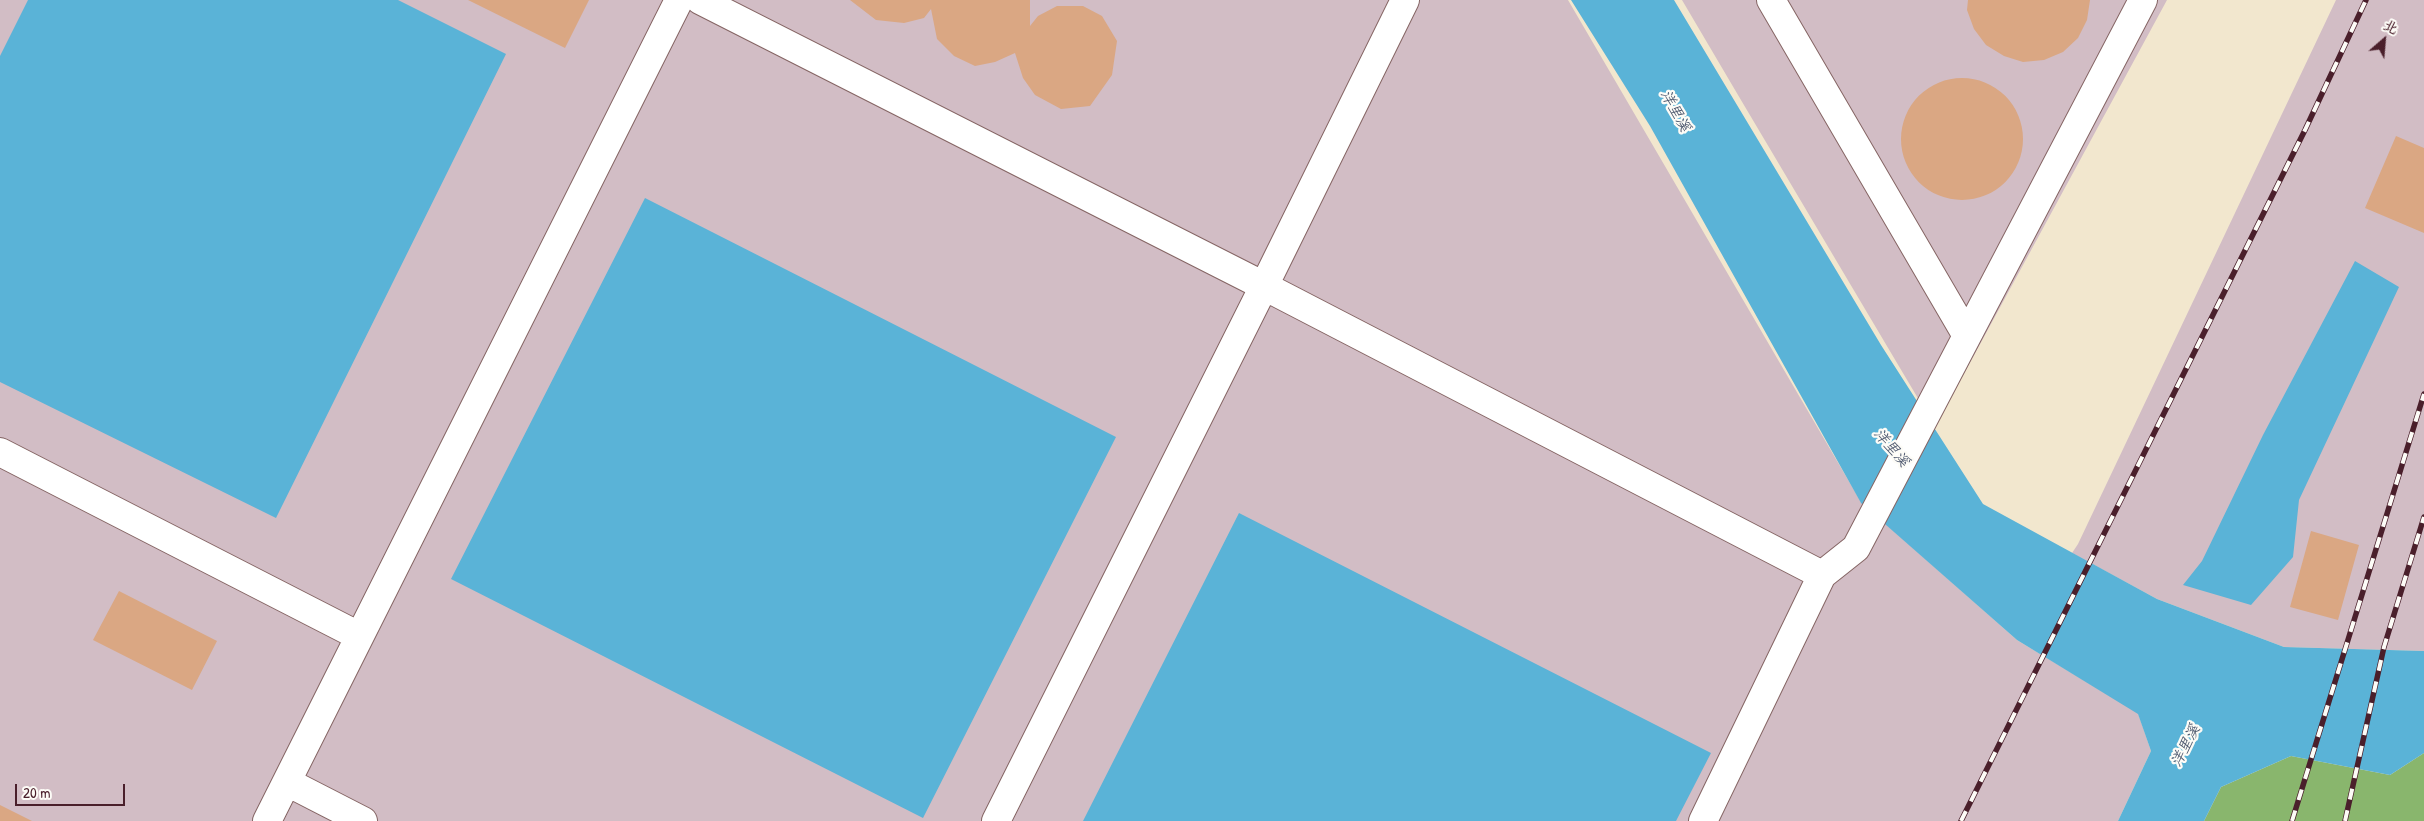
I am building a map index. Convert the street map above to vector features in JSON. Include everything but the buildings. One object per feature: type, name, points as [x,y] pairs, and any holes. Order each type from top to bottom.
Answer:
[{"type":"lane","points":[[267,821],[680,0]]},
{"type":"lane","points":[[700,0],[1264,286],[1822,575]]},
{"type":"lane","points":[[996,821],[1405,0]]},
{"type":"lane","points":[[1771,0],[1968,336]]},
{"type":"lane","points":[[1703,821],[1822,575],[1856,548],[2143,0]]},
{"type":"lane","points":[[0,452],[359,636]]},
{"type":"lane","points":[[287,782],[363,821]]},
{"type":"shaded area","points":[[0,0],[1568,0],[1861,502],[2017,640],[2138,713],[2151,751],[2118,821],[0,821]]},
{"type":"shaded area","points":[[1682,0],[2167,0],[1935,427],[1738,95]]},
{"type":"shaded area","points":[[2336,0],[2424,0],[2424,651],[2284,647],[2157,599],[2072,553],[2078,544]]},
{"type":"green space","points":[[2424,753],[2424,821],[2204,821],[2221,787],[2291,756],[2390,775]]},
{"type":"water","points":[[28,0],[398,0],[506,54],[276,518],[0,382],[0,56]]},
{"type":"water","name":"洋里溪","points":[[1571,0],[1674,0],[1881,345],[1983,504],[2157,599],[2284,647],[2424,651],[2424,753],[2390,775],[2291,756],[2221,787],[2204,821],[2118,821],[2151,751],[2138,714],[2017,640],[1861,503],[1650,126]]},
{"type":"water","points":[[645,198],[1116,437],[923,818],[451,579]]},
{"type":"water","points":[[2355,261],[2399,287],[2299,500],[2293,557],[2251,605],[2183,585],[2202,561],[2263,435]]},
{"type":"water","points":[[1239,513],[1711,753],[1676,821],[1083,821]]},
{"type":"railway","points":[[1961,821],[2305,130],[2366,0]]},
{"type":"railway","points":[[2292,821],[2424,394]]},
{"type":"railway","points":[[2345,821],[2384,647],[2424,517]]}]
